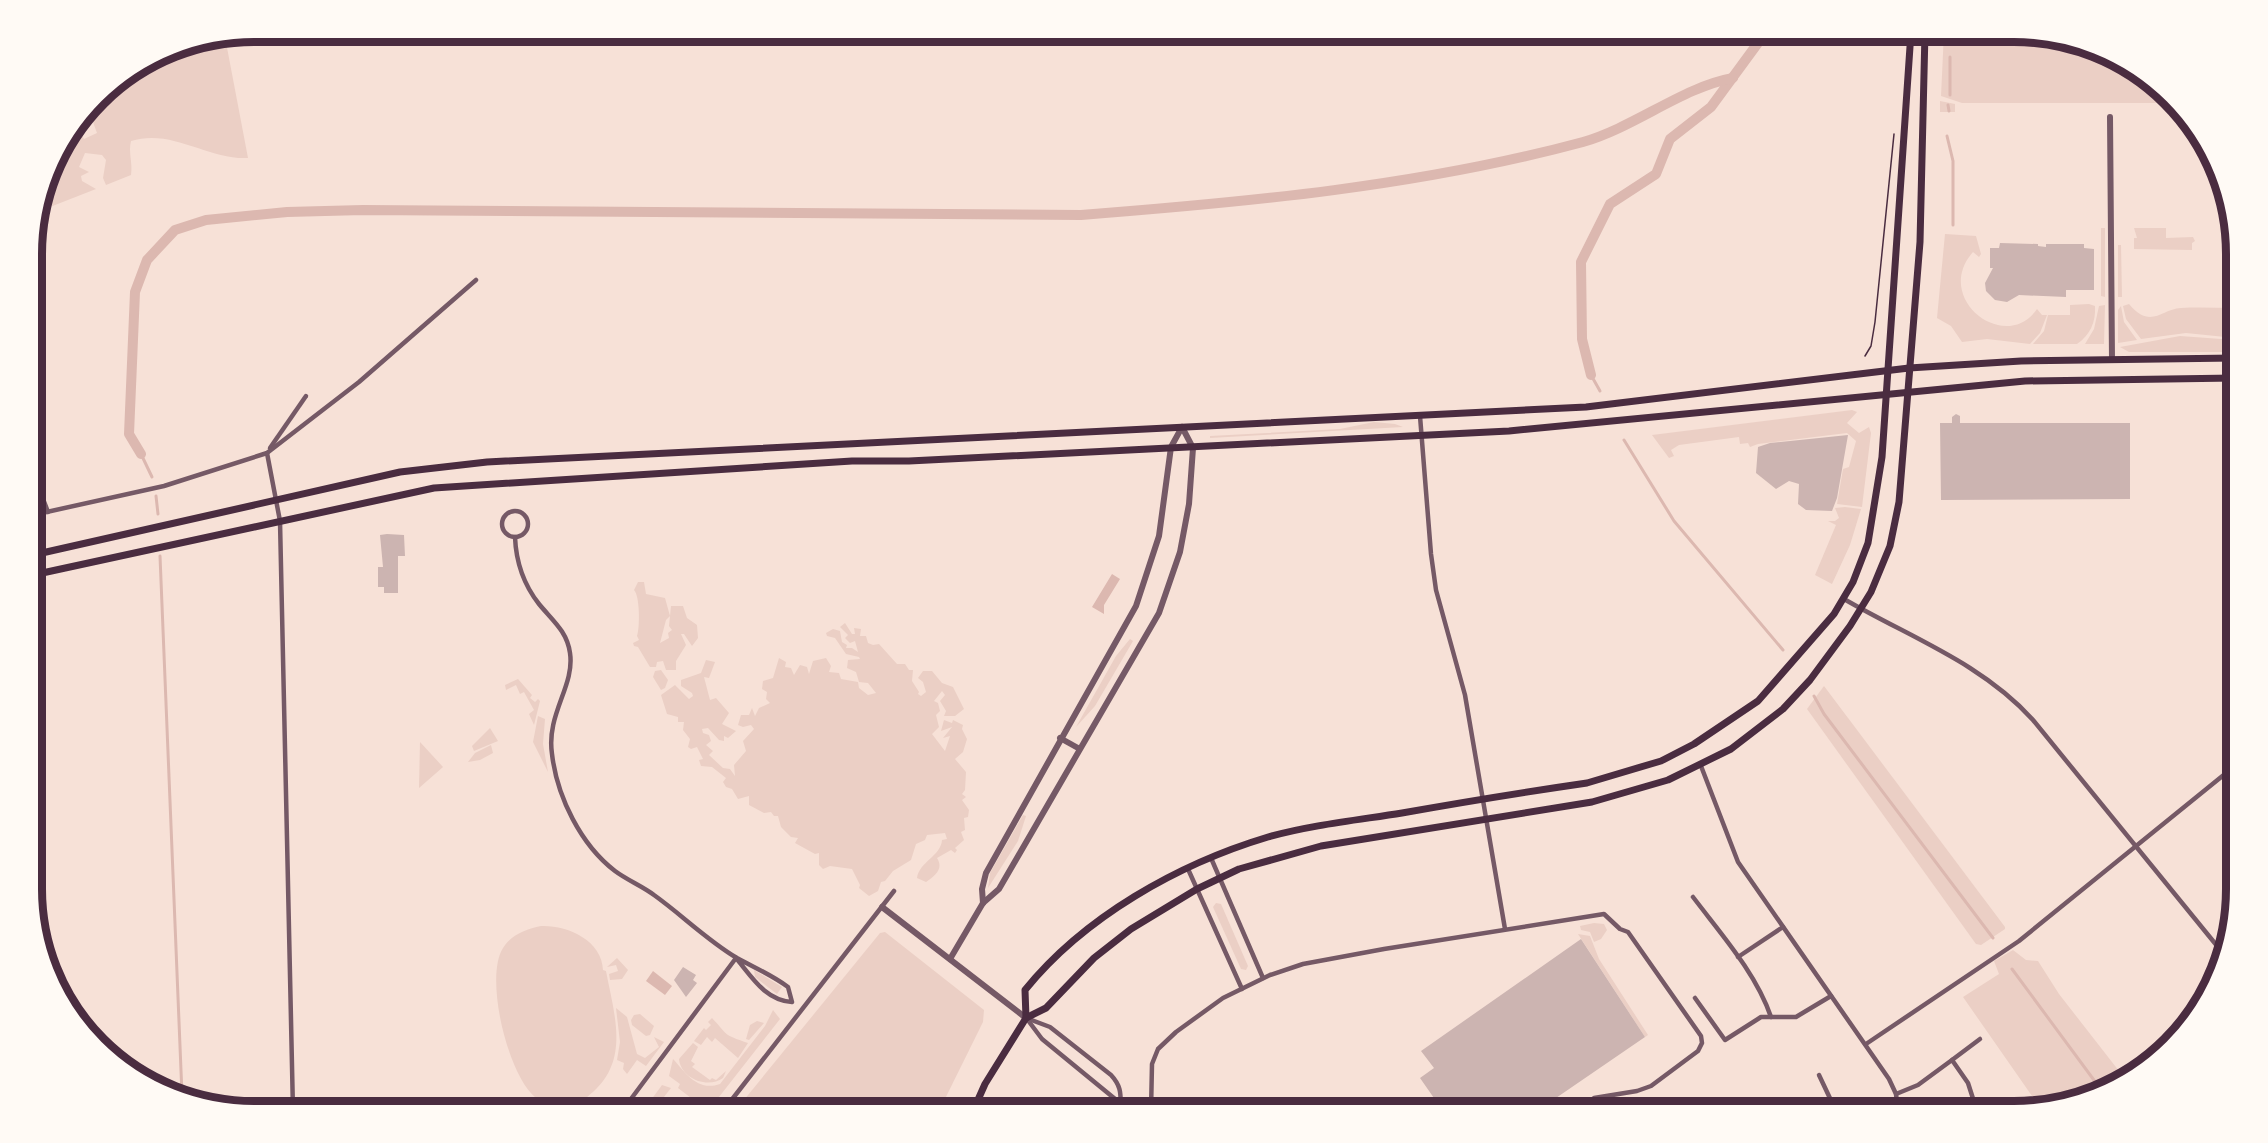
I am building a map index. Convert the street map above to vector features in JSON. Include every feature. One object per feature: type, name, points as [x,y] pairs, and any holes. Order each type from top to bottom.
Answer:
[{"type":"main road","points":[[1026,1018],[1025,990],[1060,950],[1087,927],[1126,901],[1211,858],[1269,837],[1316,826],[1600,780],[1661,760],[1694,744],[1758,701],[1786,673],[1844,599],[1868,543],[1882,457],[1886,372],[1901,197],[1910,42]]},
{"type":"main road","points":[[977,1101],[985,1084],[1026,1018],[1046,1008],[1094,958],[1131,929],[1197,889],[1274,858],[1321,846],[1592,802],[1631,792],[1701,766],[1759,729],[1799,692],[1820,667],[1871,592],[1890,546],[1903,482],[1909,368],[1920,242],[1925,42]]},
{"type":"main road","points":[[42,553],[400,472],[487,462],[1420,416],[1586,406],[1909,368],[2112,358],[2226,358]]},
{"type":"main road","points":[[42,573],[405,492],[488,483],[852,461],[909,461],[1423,437],[1614,422],[2025,381],[2226,378]]},
{"type":"street","points":[[2110,117],[2112,358]]},
{"type":"street","points":[[42,513],[164,486],[267,453],[359,382],[476,280]]},
{"type":"street","points":[[293,1101],[280,521],[278,500],[267,453],[306,396]]},
{"type":"street","points":[[1420,416],[1436,590],[1465,695],[1505,929]]},
{"type":"street","points":[[983,903],[982,889],[986,873],[1136,606],[1159,536],[1171,447],[1182,427]]},
{"type":"street","points":[[950,959],[983,903],[999,889],[1078,748],[1146,638],[1173,577],[1187,513],[1193,448],[1182,427]]},
{"type":"street","points":[[42,495],[48,512]]},
{"type":"street","points":[[515,512],[525,518],[527,525],[524,533],[515,537],[505,532],[502,524],[505,516],[515,512]]},
{"type":"street","points":[[515,537],[519,567],[527,586],[560,628],[570,651],[570,672],[553,720],[551,741],[554,765],[572,817],[592,849],[614,870],[654,895],[736,958],[768,973],[788,987],[792,1002]]},
{"type":"street","points":[[1844,599],[1975,670],[2008,693],[2033,720],[2218,947]]},
{"type":"street","points":[[1060,738],[1078,748]]},
{"type":"street","points":[[1701,766],[1738,862],[1866,1044],[1896,1094],[1897,1101]]},
{"type":"street","points":[[1866,1044],[2019,941],[2226,773]]},
{"type":"street","points":[[1211,858],[1263,978]]},
{"type":"street","points":[[1188,869],[1242,989]]},
{"type":"street","points":[[731,1101],[894,891]]},
{"type":"street","points":[[1693,897],[1738,957],[1765,1001],[1771,1017]]},
{"type":"street","points":[[882,907],[1026,1018],[1042,1039],[1118,1101]]},
{"type":"street","points":[[1151,1101],[1152,1064],[1158,1049],[1176,1032],[1223,998],[1263,978],[1303,964],[1604,914],[1610,916],[1620,929],[1628,932],[1701,1036],[1702,1043],[1698,1051],[1651,1086],[1637,1091],[1594,1098],[1590,1101]]},
{"type":"street","points":[[1738,957],[1783,927]]},
{"type":"street","points":[[736,958],[759,987],[779,1001],[792,1002],[802,1010]]},
{"type":"street","points":[[629,1101],[736,958]]},
{"type":"street","points":[[1695,998],[1725,1040],[1752,1021],[1771,1017],[1796,1017],[1832,996]]},
{"type":"street","points":[[1026,1018],[1050,1027],[1111,1075],[1119,1083],[1123,1097],[1121,1101]]},
{"type":"street","points":[[1896,1094],[1918,1085],[1980,1039]]},
{"type":"street","points":[[1952,1060],[1968,1083],[1974,1101]]},
{"type":"street","points":[[1819,1075],[1831,1101]]},
{"type":"path","points":[[1865,356],[1871,346],[1875,322],[1895,126]]},
{"type":"shaded area","points":[[1944,42],[2028,42],[2069,49],[2095,58],[2120,70],[2163,103],[1962,103],[1941,96]]},
{"type":"shaded area","points":[[226,44],[248,158],[219,154],[161,138],[146,138],[131,141],[131,175],[106,185],[103,178],[106,160],[102,155],[85,153],[79,167],[89,172],[81,176],[82,181],[96,189],[50,207],[50,214],[46,214],[50,196],[54,194],[53,186],[70,148],[80,133],[84,139],[97,133],[92,118],[104,104],[136,78],[186,53]]},
{"type":"shaded area","points":[[1940,101],[1955,104],[1955,112],[1940,112]]},
{"type":"shaded area","points":[[2101,228],[2105,228],[2105,297],[2101,296]]},
{"type":"shaded area","points":[[2134,228],[2166,228],[2166,238],[2193,237],[2195,241],[2192,243],[2192,250],[2134,249],[2134,238],[2137,238]]},
{"type":"shaded area","points":[[1945,234],[1976,236],[1981,254],[1979,257],[1973,252],[1963,270],[1961,287],[1967,302],[1978,315],[1992,323],[2008,326],[2023,322],[2037,309],[2042,315],[2047,315],[2040,333],[2030,344],[1987,339],[1962,342],[1951,326],[1937,318]]},
{"type":"shaded area","points":[[2118,245],[2121,245],[2122,297],[2118,297]]},
{"type":"shaded area","points":[[2129,304],[2137,312],[2150,317],[2181,308],[2226,308],[2226,337],[2186,333],[2141,339],[2126,319],[2123,306]]},
{"type":"shaded area","points":[[2070,305],[2095,306],[2093,323],[2089,332],[2077,344],[2033,344],[2044,331],[2048,315],[2070,315]]},
{"type":"shaded area","points":[[2105,305],[2104,344],[2085,344],[2094,329],[2099,306]]},
{"type":"shaded area","points":[[2121,306],[2124,322],[2137,340],[2118,343],[2118,310]]},
{"type":"shaded area","points":[[2180,336],[2226,339],[2226,352],[2129,352],[2120,347]]},
{"type":"shaded area","points":[[1852,410],[1857,412],[1847,423],[1859,433],[1869,427],[1871,433],[1862,507],[1837,504],[1843,469],[1849,467],[1856,441],[1847,433],[1758,444],[1750,447],[1748,443],[1740,444],[1739,437],[1679,445],[1671,450],[1674,456],[1669,458],[1652,435]]},
{"type":"shaded area","points":[[1374,422],[1403,427],[1210,438],[1210,436],[1340,429]]},
{"type":"shaded area","points":[[1835,508],[1861,509],[1850,545],[1832,584],[1815,575],[1836,525],[1828,521],[1835,521],[1839,518]]},
{"type":"shaded area","points":[[1112,574],[1120,579],[1104,605],[1104,614],[1092,607]]},
{"type":"shaded area","points":[[638,582],[644,582],[646,594],[665,598],[670,616],[671,606],[683,606],[687,618],[697,625],[698,638],[692,646],[684,634],[681,634],[686,645],[676,661],[676,670],[666,670],[663,661],[657,662],[656,667],[650,667],[638,647],[634,646],[633,643],[639,640],[637,636],[638,605],[634,590]],"holes":[[[670,616],[669,626],[672,630],[668,633],[669,638],[660,643],[666,620]]]},
{"type":"shaded area","points":[[845,623],[852,634],[855,634],[854,628],[861,629],[860,636],[866,636],[868,643],[879,644],[897,664],[905,664],[909,670],[913,670],[912,681],[921,696],[926,692],[923,682],[918,678],[923,671],[932,671],[942,683],[953,687],[964,709],[955,716],[944,716],[946,711],[940,701],[945,695],[942,691],[934,701],[938,703],[940,711],[936,715],[939,727],[932,734],[945,751],[950,736],[943,738],[952,727],[941,731],[944,720],[952,723],[953,720],[963,725],[962,729],[967,739],[963,752],[955,759],[966,772],[965,790],[962,794],[966,797],[962,800],[969,810],[968,817],[964,818],[965,830],[961,832],[964,840],[955,848],[957,850],[955,853],[951,850],[937,858],[939,869],[926,882],[917,878],[919,872],[941,846],[942,840],[947,839],[945,833],[927,835],[925,840],[916,844],[911,860],[893,871],[885,881],[881,882],[878,891],[869,896],[859,888],[860,885],[852,869],[830,866],[823,869],[819,865],[819,853],[815,854],[795,843],[798,838],[791,837],[781,827],[778,816],[774,816],[771,812],[764,813],[749,805],[749,796],[738,799],[732,789],[726,787],[723,782],[726,778],[712,767],[701,766],[699,760],[703,759],[697,747],[691,749],[688,747],[690,739],[683,730],[684,722],[678,722],[678,717],[667,714],[661,695],[675,685],[689,699],[693,696],[692,693],[681,686],[681,680],[701,673],[706,660],[715,662],[709,678],[704,677],[710,700],[716,698],[729,713],[722,724],[736,731],[728,738],[724,736],[724,741],[719,740],[708,728],[702,729],[703,733],[709,735],[711,741],[706,745],[713,751],[709,755],[723,768],[730,769],[735,776],[734,765],[746,751],[743,741],[754,729],[751,725],[743,727],[738,725],[741,715],[749,715],[752,708],[755,716],[759,708],[770,703],[766,699],[767,692],[762,689],[763,681],[773,678],[779,658],[786,662],[785,667],[791,668],[794,675],[800,665],[807,667],[809,674],[813,661],[826,658],[831,666],[829,672],[839,673],[841,679],[858,682],[859,688],[868,695],[876,693],[868,683],[859,682],[856,672],[847,668],[848,660],[860,659],[859,657],[846,654],[835,638],[827,636],[826,633],[833,629],[840,631],[842,642],[847,645],[846,648],[852,648],[858,652],[855,641],[850,643],[845,638],[848,635],[840,627]]},
{"type":"shaded area","points":[[1130,639],[1133,641],[1095,706],[1076,727],[1116,656]]},
{"type":"shaded area","points":[[661,670],[668,680],[665,688],[661,690],[653,677],[655,671]]},
{"type":"shaded area","points":[[518,679],[532,695],[530,698],[535,702],[538,699],[540,701],[534,725],[529,714],[534,710],[524,692],[520,694],[516,685],[506,690],[505,685]]},
{"type":"shaded area","points":[[1824,686],[2005,929],[1981,945],[1976,944],[1807,709]]},
{"type":"shaded area","points":[[538,716],[545,719],[543,744],[548,772],[533,742]]},
{"type":"shaded area","points":[[490,728],[498,741],[474,751],[472,746]]},
{"type":"shaded area","points":[[420,742],[443,767],[419,788]]},
{"type":"shaded area","points":[[491,745],[493,753],[480,760],[468,762],[475,753]]},
{"type":"shaded area","points":[[1023,815],[1026,816],[1018,841],[988,888],[990,873]]},
{"type":"shaded area","points":[[1216,903],[1221,904],[1248,966],[1246,970],[1241,969],[1213,907]]},
{"type":"shaded area","points":[[1594,923],[1604,924],[1607,930],[1601,939],[1594,942],[1590,932],[1581,930],[1580,926]]},
{"type":"shaded area","points":[[551,926],[581,936],[597,950],[603,970],[606,971],[615,1019],[615,1051],[612,1065],[605,1079],[580,1101],[541,1101],[536,1098],[516,1070],[508,1049],[498,1003],[496,981],[498,962],[503,948],[510,940],[530,929]]},
{"type":"shaded area","points":[[885,932],[984,1010],[983,1022],[944,1101],[743,1101],[880,933]]},
{"type":"shaded area","points":[[1578,934],[1590,936],[1599,959],[1648,1035],[1645,1037]]},
{"type":"shaded area","points":[[2013,950],[2026,960],[2038,961],[2059,994],[2120,1073],[2082,1090],[2032,1100],[2032,1096],[1963,997],[1999,974],[1994,961]]},
{"type":"shaded area","points":[[617,958],[628,970],[622,979],[610,980],[609,974],[618,971],[616,965],[607,967]]},
{"type":"shaded area","points":[[754,970],[782,987],[777,994],[755,977]]},
{"type":"shaded area","points":[[653,971],[672,986],[665,995],[646,981]]},
{"type":"shaded area","points":[[616,1008],[627,1017],[637,1054],[645,1058],[659,1047],[654,1037],[664,1042],[646,1066],[637,1060],[627,1074],[623,1069],[624,1063],[617,1060],[620,1042]]},
{"type":"shaded area","points":[[773,1010],[780,1019],[716,1101],[695,1101],[678,1088],[680,1084],[669,1076],[673,1059],[687,1075],[698,1083],[712,1086],[720,1084],[765,1026]]},
{"type":"shaded area","points":[[640,1014],[654,1026],[650,1035],[646,1036],[632,1025],[631,1020],[634,1015]]},
{"type":"shaded area","points":[[712,1018],[727,1034],[748,1043],[738,1058],[715,1038],[712,1042],[707,1037],[701,1045],[694,1041],[704,1028],[706,1030],[711,1025],[708,1022]]},
{"type":"shaded area","points":[[757,1021],[764,1023],[749,1040],[746,1039],[750,1025]]},
{"type":"shaded area","points":[[693,1043],[698,1047],[691,1061],[695,1064],[692,1067],[710,1080],[712,1078],[716,1080],[726,1071],[723,1078],[717,1081],[703,1082],[690,1077],[685,1072],[679,1059]]},
{"type":"shaded area","points":[[662,1085],[671,1088],[661,1101],[650,1101]]},
{"type":"building","points":[[2000,243],[2038,244],[2038,246],[2046,247],[2046,244],[2084,244],[2084,248],[2094,249],[2094,290],[2066,290],[2066,297],[2019,295],[2007,302],[1995,300],[1986,291],[1985,283],[1993,268],[1990,268],[1990,248],[1999,248]]},
{"type":"building","points":[[1956,414],[1960,416],[1960,423],[2130,423],[2130,499],[1941,500],[1940,423],[1952,423],[1952,417]]},
{"type":"building","points":[[1848,435],[1837,498],[1832,511],[1806,510],[1798,504],[1799,484],[1789,481],[1776,489],[1756,473],[1758,447],[1770,443]]},
{"type":"building","points":[[380,535],[404,535],[405,556],[398,556],[398,593],[384,593],[384,587],[378,587],[378,567],[383,567]]},
{"type":"building","points":[[1581,939],[1645,1037],[1552,1101],[1436,1101],[1420,1078],[1434,1068],[1421,1051]]},
{"type":"building","points":[[683,967],[696,975],[693,980],[697,983],[686,997],[674,980]]},
{"type":"waterway","points":[[1591,375],[1582,339],[1581,262],[1610,204],[1656,174],[1670,139],[1711,107],[1759,42]]},
{"type":"waterway","points":[[1950,57],[1950,95]]},
{"type":"waterway","points":[[141,454],[129,434],[135,292],[147,260],[175,230],[206,220],[287,212],[363,210],[1081,215],[1207,204],[1397,181],[1522,157],[1602,135],[1677,98],[1733,78]]},
{"type":"waterway","points":[[1948,105],[1949,111]]},
{"type":"waterway","points":[[1947,136],[1953,161],[1953,225]]},
{"type":"waterway","points":[[1591,375],[1600,391]]},
{"type":"waterway","points":[[1624,440],[1674,521],[1783,650]]},
{"type":"waterway","points":[[141,454],[152,477]]},
{"type":"waterway","points":[[156,496],[158,514]]},
{"type":"waterway","points":[[160,556],[182,1088]]},
{"type":"waterway","points":[[1814,696],[1824,714],[1993,938]]},
{"type":"waterway","points":[[2012,969],[2097,1084]]}]
